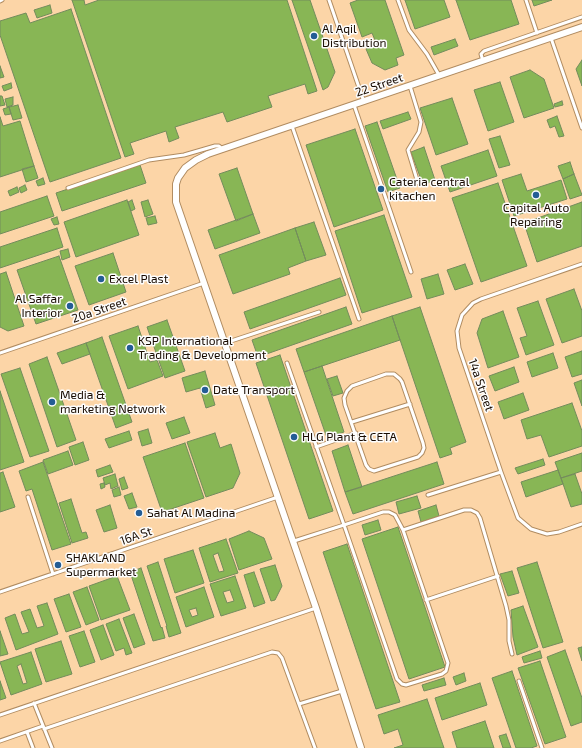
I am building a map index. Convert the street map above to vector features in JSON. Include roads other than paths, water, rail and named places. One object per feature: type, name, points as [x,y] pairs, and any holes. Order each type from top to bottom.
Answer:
[{"type":"street","name":"22 Street","points":[[204,283],[176,202],[176,184],[178,178],[185,168],[202,156],[582,27]]},
{"type":"street","points":[[204,283],[316,608],[361,748]]},
{"type":"lane","points":[[329,0],[364,102]]},
{"type":"lane","points":[[398,0],[409,30],[427,54],[439,76]]},
{"type":"lane","points":[[526,0],[537,33]]},
{"type":"lane","points":[[483,61],[481,54],[484,51],[582,17]]},
{"type":"lane","points":[[551,38],[582,128]]},
{"type":"lane","points":[[410,86],[421,122],[419,132],[408,150],[418,183]]},
{"type":"lane","points":[[354,105],[411,272]]},
{"type":"lane","points":[[292,126],[359,319]]},
{"type":"lane","points":[[68,188],[154,158],[184,155],[215,146],[219,146],[222,149]]},
{"type":"lane","name":"14a Street","points":[[582,264],[481,299],[467,309],[462,315],[458,323],[457,335],[459,348],[516,513],[522,522],[531,529],[542,533],[553,533],[582,524]]},
{"type":"lane","name":"20a Street","points":[[0,353],[204,283]]},
{"type":"lane","points":[[225,343],[319,312]]},
{"type":"lane","points":[[287,363],[344,525],[397,679],[400,683],[408,685],[442,674],[448,668],[448,663],[403,530],[397,517],[386,511],[344,525],[292,542]]},
{"type":"lane","points":[[386,374],[394,374],[400,379],[410,404],[424,446],[422,453],[418,457],[376,470],[371,470],[366,465],[344,401],[347,391],[352,386],[386,374]]},
{"type":"lane","points":[[352,422],[410,404]]},
{"type":"lane","points":[[316,447],[356,433]]},
{"type":"lane","points":[[428,495],[501,472]]},
{"type":"lane","points":[[28,497],[53,574]]},
{"type":"lane","name":"16A St","points":[[0,592],[278,497]]},
{"type":"lane","points":[[403,530],[464,510],[474,511],[480,518],[508,613],[509,641],[512,654]]},
{"type":"lane","points":[[426,600],[498,576]]},
{"type":"lane","points":[[0,714],[316,608]]},
{"type":"lane","points":[[0,741],[272,652],[278,653],[282,658],[315,748]]},
{"type":"lane","points":[[519,681],[542,748]]},
{"type":"lane","points":[[299,704],[342,691]]},
{"type":"lane","points":[[34,703],[52,748]]},
{"type":"lane","points":[[27,732],[33,748]]},
{"type":"place","name":"Al Aqil Distribution","points":[[314,36]]},
{"type":"place","name":"Cateria central kitachen","points":[[381,189]]},
{"type":"place","name":"Capital Auto Repairing","points":[[536,195]]},
{"type":"place","name":"Excel Plast","points":[[101,279]]},
{"type":"place","name":"Al Saffar Interior","points":[[70,306]]},
{"type":"place","name":"KSP International Trading & Development","points":[[130,348]]},
{"type":"place","name":"Date Transport","points":[[205,390]]},
{"type":"place","name":"Media & marketing Network","points":[[52,402]]},
{"type":"place","name":"HLG Plant & CETA","points":[[294,437]]},
{"type":"place","name":"Sahat Al Madina","points":[[139,513]]},
{"type":"place","name":"SHAKLAND Supermarket","points":[[58,565]]}]
